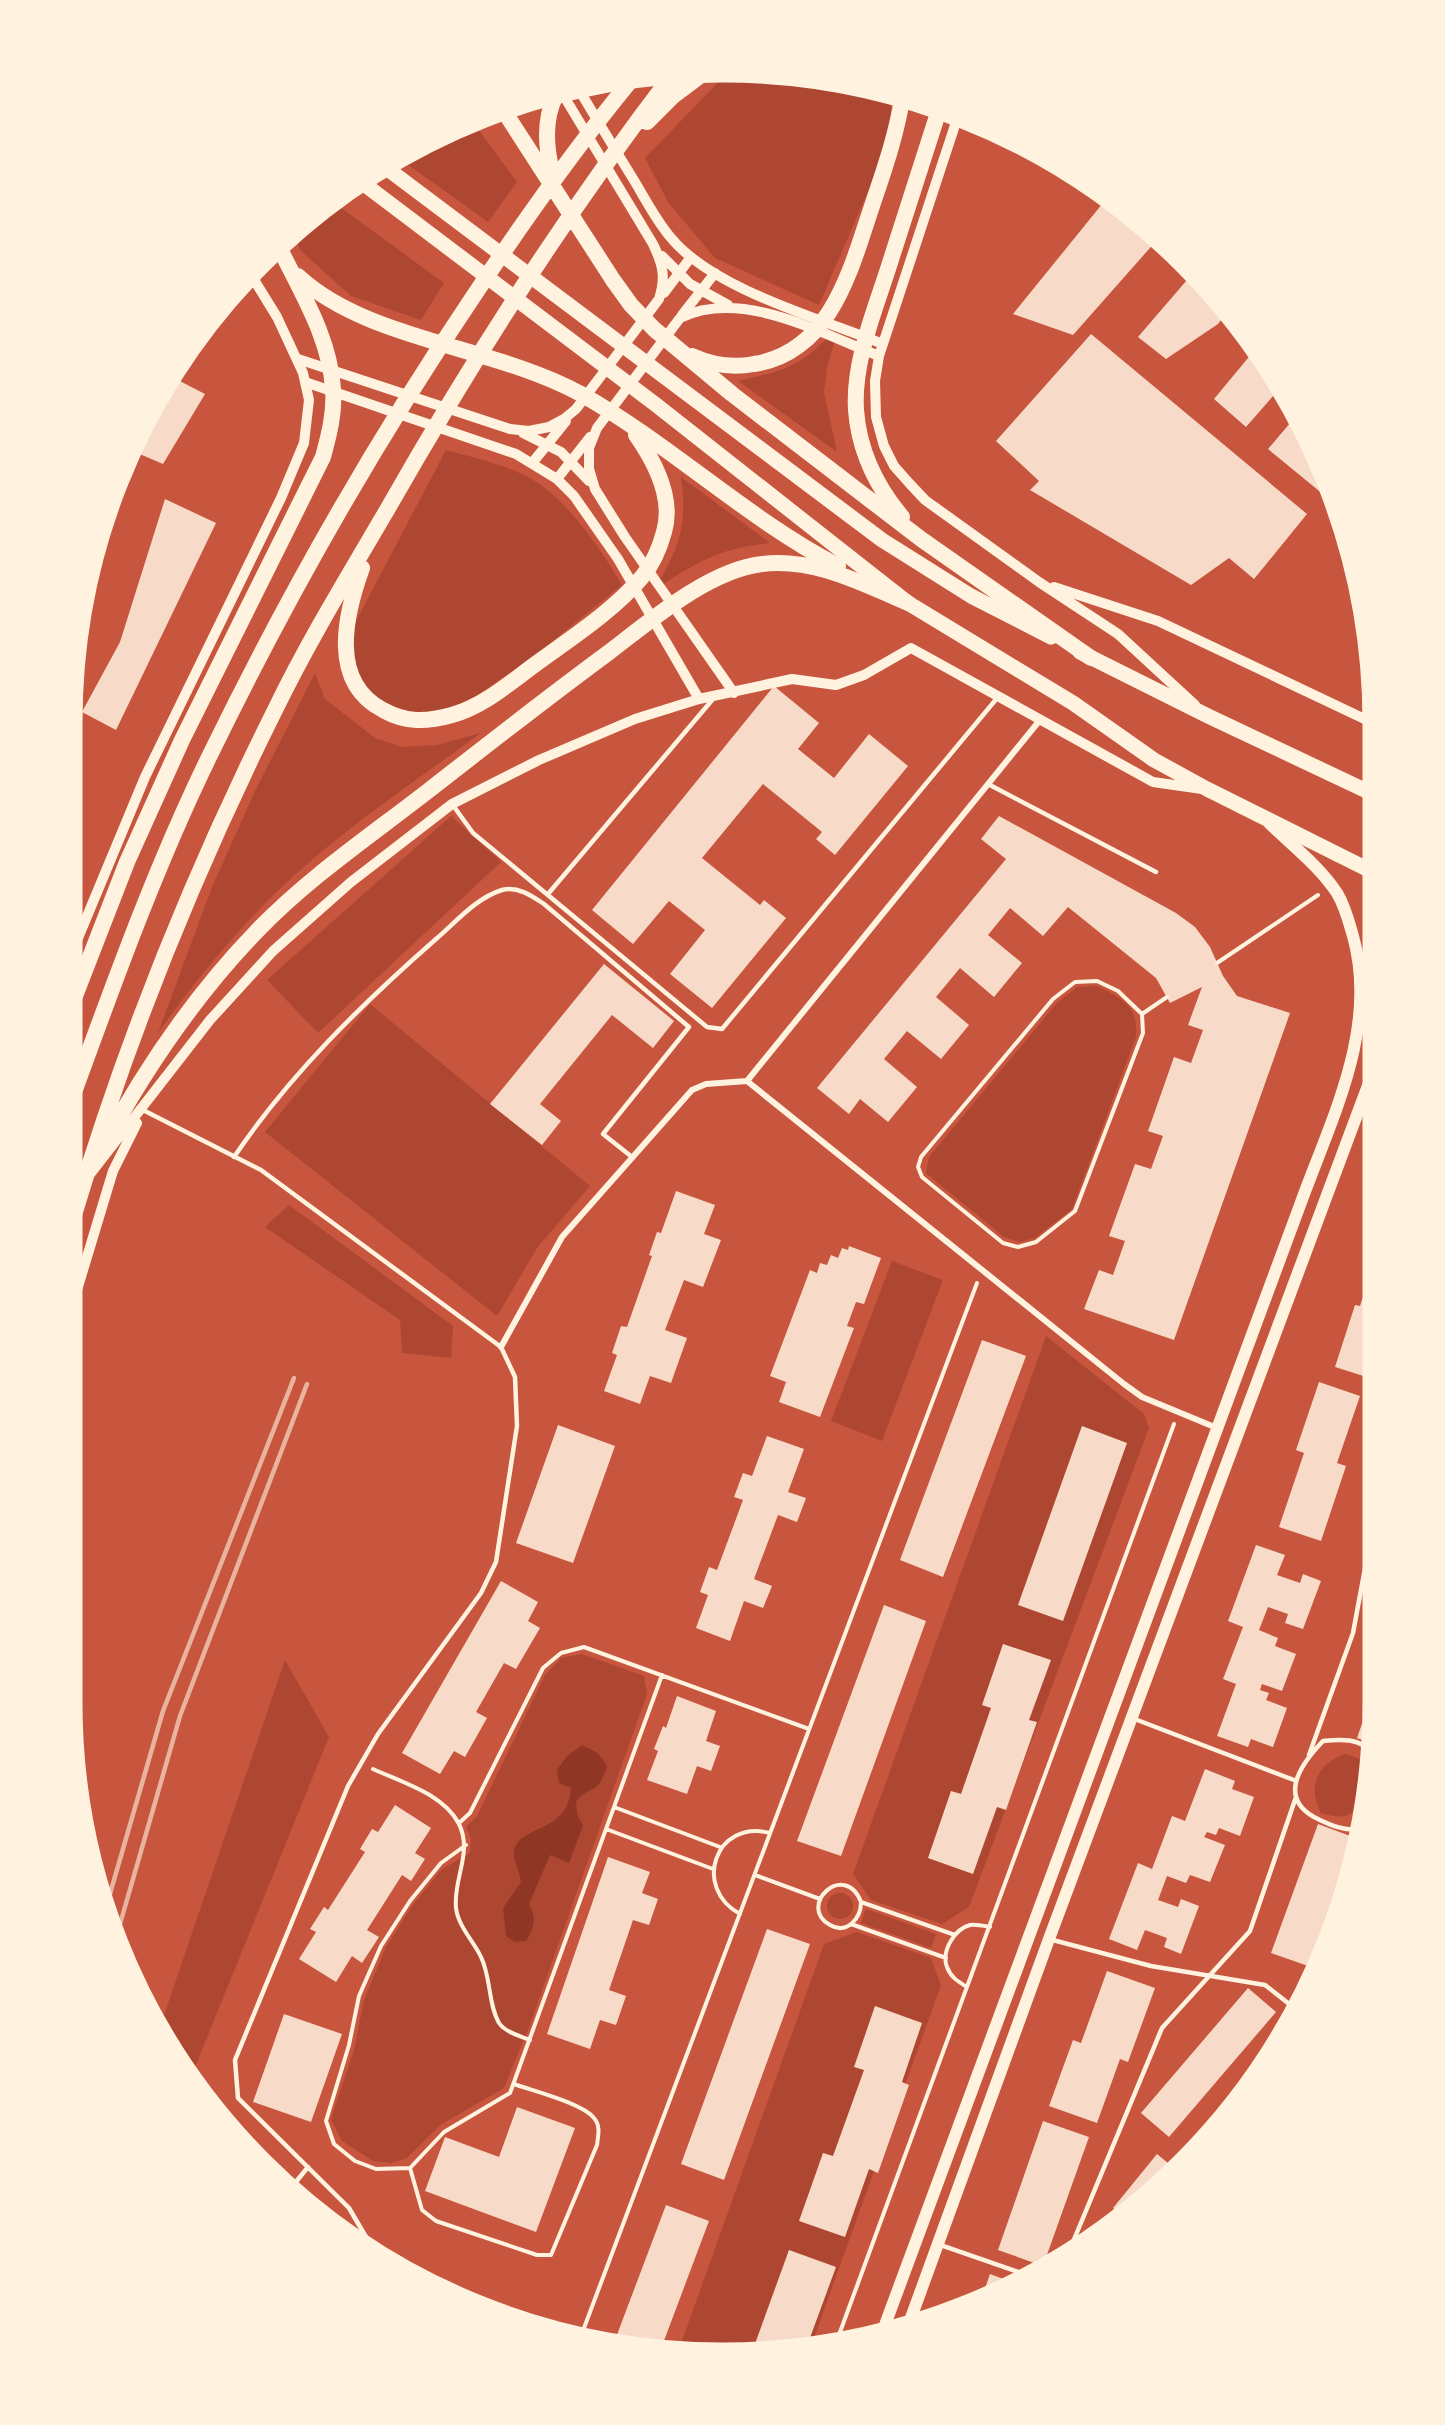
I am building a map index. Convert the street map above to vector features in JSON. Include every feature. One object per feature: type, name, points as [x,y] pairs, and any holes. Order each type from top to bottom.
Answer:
[{"type":"highway","points":[[588,191],[634,135],[673,96],[692,82]]},
{"type":"highway","points":[[81,1192],[102,1122],[207,856],[275,708],[317,630],[493,332],[588,191],[666,83]]},
{"type":"highway","points":[[81,1077],[160,868],[210,755],[283,613],[384,432],[519,228],[626,88]]},
{"type":"highway","points":[[552,104],[547,132],[548,156],[557,191]]},
{"type":"highway","points":[[673,345],[693,357],[718,365],[748,365],[774,361],[797,348],[820,328],[833,308],[861,238],[890,150],[900,106]]},
{"type":"highway","points":[[509,118],[631,305],[673,345],[732,394],[921,539],[1091,658]]},
{"type":"highway","points":[[921,539],[892,504],[872,474],[860,439],[856,408],[858,379],[870,324],[936,118]]},
{"type":"highway","points":[[81,981],[127,862],[182,740],[323,457],[332,422],[334,390],[330,362],[322,335],[283,256]]},
{"type":"highway","points":[[289,268],[314,291],[338,306],[546,378],[580,394],[631,426],[806,549],[908,603]]},
{"type":"highway","points":[[378,525],[352,594],[346,622],[346,655],[350,677],[361,695],[401,720],[427,720],[455,714],[489,698],[597,619],[623,598],[644,574],[665,531],[667,518],[663,490],[647,451],[631,426]]},
{"type":"highway","points":[[84,1182],[111,1131],[172,1035],[205,990],[257,930],[330,867],[531,710],[654,619],[732,571],[761,564],[796,563],[826,569],[908,603]]},
{"type":"main road","points":[[393,173],[882,540],[970,596],[1208,716],[1364,790]]},
{"type":"main road","points":[[369,187],[674,418],[908,603],[1073,703],[1154,760],[1263,818],[1364,868]]},
{"type":"main road","points":[[886,2323],[1300,1205],[1358,1036],[1362,1005],[1360,962],[1349,922],[1338,895],[1263,818]]},
{"type":"main road","points":[[912,2315],[1049,1939],[1364,1096]]},
{"type":"street","points":[[583,96],[653,215],[673,241],[691,257],[715,273],[759,295],[883,344]]},
{"type":"street","points":[[564,101],[653,244],[663,264],[665,282],[659,299]]},
{"type":"street","points":[[955,125],[879,356],[875,381],[876,417],[884,446],[894,466],[925,500],[1040,582],[1119,634],[1208,716]]},
{"type":"street","points":[[653,244],[678,274],[700,291],[722,303],[795,323],[879,356]]},
{"type":"street","points":[[533,462],[691,257]]},
{"type":"street","points":[[557,479],[715,273]]},
{"type":"street","points":[[81,931],[145,777],[297,464],[308,421],[309,400],[305,382],[298,359],[256,283]]},
{"type":"street","points":[[680,318],[695,310],[717,307],[743,310]]},
{"type":"street","points":[[298,359],[548,443],[571,461],[595,489],[734,693]]},
{"type":"street","points":[[305,382],[453,431],[533,462],[557,479],[574,496],[618,559],[699,699]]},
{"type":"street","points":[[510,429],[529,431],[549,427],[576,409]]},
{"type":"street","points":[[595,489],[589,469],[589,448],[597,428]]},
{"type":"street","points":[[1040,582],[1158,621],[1364,719]]},
{"type":"street","points":[[84,1182],[210,1020],[273,951],[351,882],[452,804],[539,760],[634,718],[699,699],[792,679],[836,685],[864,675],[910,648],[1153,782],[1207,789]]},
{"type":"street","points":[[747,1081],[1040,720]]},
{"type":"street","points":[[501,1347],[562,1237],[692,1090],[706,1084],[747,1081],[1124,1384],[1142,1397],[1217,1428]]},
{"type":"street","points":[[81,1277],[113,1171],[144,1107]]},
{"type":"lane","points":[[548,894],[715,696]]},
{"type":"lane","points":[[452,804],[473,833],[707,1027],[722,1029],[998,697]]},
{"type":"lane","points":[[988,784],[1156,872]]},
{"type":"lane","points":[[234,1157],[315,1054],[375,992],[479,901],[504,890],[525,891],[544,904],[689,1027],[603,1134],[632,1157]]},
{"type":"lane","points":[[144,1107],[261,1170],[501,1347],[515,1377],[517,1426],[496,1562],[481,1593],[378,1734],[348,1785],[235,2060],[238,2098],[349,2208],[365,2235]]},
{"type":"lane","points":[[1074,2239],[1162,2028],[1250,1931],[1296,1797],[1294,1780],[1309,1755],[1353,1633],[1364,1574]]},
{"type":"lane","points":[[1132,1718],[1294,1780]]},
{"type":"lane","points":[[1309,1755],[1323,1741],[1347,1739],[1363,1745]]},
{"type":"lane","points":[[1296,1797],[1307,1814],[1352,1830]]},
{"type":"lane","points":[[1049,1939],[1151,1965],[1265,1985],[1289,2003]]},
{"type":"lane","points":[[296,2181],[308,2167]]},
{"type":"lane","points":[[938,2244],[1018,2272]]},
{"type":"path","points":[[1217,963],[1331,886]]},
{"type":"path","points":[[1097,981],[1118,991],[1142,1014],[1143,1034],[1076,1211],[1053,1229],[1035,1242],[1018,1248],[1003,1243],[922,1177],[918,1167],[921,1157],[1053,999],[1075,982],[1097,981]]},
{"type":"path","points":[[1142,1014],[1167,997]]},
{"type":"path","points":[[584,2329],[982,1270]]},
{"type":"path","points":[[840,2333],[1179,1412]]},
{"type":"path","points":[[459,1823],[470,1814],[543,1668],[561,1653],[584,1647],[809,1730]]},
{"type":"path","points":[[466,1845],[441,1863],[410,1901],[381,1946],[359,1996],[349,2045],[326,2121],[333,2144],[355,2160],[375,2169],[410,2168],[444,2132],[510,2093],[662,1675]]},
{"type":"path","points":[[361,1763],[427,1794],[447,1807],[459,1823],[466,1845],[459,1873],[456,1910],[482,1958],[500,2024],[513,2034],[530,2040]]},
{"type":"path","points":[[614,1807],[721,1847]]},
{"type":"path","points":[[606,1829],[713,1869]]},
{"type":"path","points":[[740,1914],[726,1907],[716,1887],[713,1869],[721,1847],[737,1834],[756,1830],[771,1833]]},
{"type":"path","points":[[755,1875],[820,1899]]},
{"type":"path","points":[[840,1885],[854,1890],[861,1902],[859,1916],[851,1924],[842,1928],[829,1925],[820,1915],[820,1899],[827,1890],[840,1885]]},
{"type":"path","points":[[861,1902],[956,1935]]},
{"type":"path","points":[[851,1924],[946,1958]]},
{"type":"path","points":[[967,1987],[953,1978],[946,1966],[948,1945],[959,1930],[971,1925],[990,1927]]},
{"type":"path","points":[[410,2168],[422,2210],[436,2221],[537,2255],[551,2255],[588,2167],[599,2132],[594,2118],[582,2109],[514,2084]]},
{"type":"shaded area","points":[[719,81],[806,86],[890,103],[892,135],[819,305],[715,258],[668,202],[645,158]]},
{"type":"shaded area","points":[[478,130],[517,182],[488,222],[407,164]]},
{"type":"shaded area","points":[[341,208],[444,283],[421,320],[351,296],[300,250],[298,242]]},
{"type":"shaded area","points":[[839,326],[827,368],[824,392],[837,452],[738,381],[771,373],[794,364],[815,350]]},
{"type":"shaded area","points":[[446,450],[510,469],[523,474],[545,488],[588,533],[622,585],[534,656],[476,696],[444,712],[410,712],[384,703],[366,688],[353,660],[355,623]]},
{"type":"shaded area","points":[[681,477],[770,543],[736,548],[709,558],[655,589],[680,536],[683,510]]},
{"type":"shaded area","points":[[315,673],[325,699],[375,738],[402,747],[437,745],[481,733],[362,819],[279,890],[215,958],[158,1033],[212,887],[256,789]]},
{"type":"shaded area","points":[[451,816],[501,862],[318,1033],[267,980]]},
{"type":"shaded area","points":[[1097,986],[1127,1004],[1134,1017],[1136,1037],[1072,1209],[1035,1238],[1019,1242],[1004,1237],[926,1173],[929,1157],[1056,1004],[1077,987]]},
{"type":"shaded area","points":[[370,1004],[590,1186],[537,1248],[497,1316],[265,1132]]},
{"type":"shaded area","points":[[289,1205],[453,1326],[451,1358],[402,1353],[400,1320],[265,1227]]},
{"type":"shaded area","points":[[892,1261],[943,1280],[882,1441],[831,1421]]},
{"type":"shaded area","points":[[1046,1336],[1144,1414],[1149,1428],[969,1907],[942,1924],[871,1900],[853,1874]]},
{"type":"shaded area","points":[[582,1654],[644,1676],[647,1694],[528,2030],[504,2088],[440,2125],[407,2158],[392,2163],[373,2161],[342,2141],[331,2119],[354,2050],[364,2000],[386,1947],[412,1906],[442,1869],[470,1853],[471,1838],[466,1827],[477,1816],[545,1675],[561,1658]]},
{"type":"shaded area","points":[[285,1660],[329,1737],[195,2067],[164,2017]]},
{"type":"shaded area","points":[[582,1745],[598,1753],[607,1766],[604,1776],[598,1786],[576,1801],[577,1814],[583,1826],[569,1863],[550,1855],[529,1904],[534,1918],[531,1932],[526,1941],[515,1942],[506,1936],[503,1908],[521,1882],[514,1858],[516,1845],[522,1838],[561,1815],[568,1804],[571,1788],[559,1783],[557,1770],[567,1756]]},
{"type":"shaded area","points":[[1345,1754],[1358,1758],[1361,1762],[1355,1810],[1344,1816],[1321,1813],[1315,1794],[1317,1777],[1321,1770],[1335,1758]]},
{"type":"shaded area","points":[[840,1893],[849,1897],[853,1906],[849,1915],[840,1919],[831,1915],[827,1906],[831,1897]]},
{"type":"shaded area","points":[[866,1909],[936,1934],[931,1948],[861,1923]]},
{"type":"shaded area","points":[[857,1932],[931,1958],[941,1985],[814,2338],[764,2343],[681,2343],[824,1944]]},
{"type":"building","points":[[1101,205],[1152,246],[1073,335],[1013,314]]},
{"type":"building","points":[[1187,280],[1221,320],[1166,359],[1138,337]]},
{"type":"building","points":[[1091,334],[1307,514],[1254,579],[1229,558],[1191,585],[1030,490],[1039,481],[996,441]]},
{"type":"building","points":[[1249,357],[1274,395],[1246,427],[1214,399]]},
{"type":"building","points":[[180,381],[205,394],[163,464],[140,454]]},
{"type":"building","points":[[1290,424],[1321,493],[1268,449]]},
{"type":"building","points":[[165,499],[216,523],[116,730],[82,712],[120,642]]},
{"type":"building","points":[[774,686],[819,723],[798,749],[834,778],[869,734],[908,766],[835,855],[816,839],[822,832],[763,784],[702,858],[760,905],[764,900],[786,918],[712,1008],[670,974],[705,930],[669,901],[633,944],[592,910]]},
{"type":"building","points":[[999,816],[1176,913],[1195,927],[1210,947],[1223,976],[1237,996],[1290,1013],[1174,1340],[1084,1309],[1099,1270],[1113,1275],[1125,1241],[1109,1236],[1135,1164],[1151,1169],[1163,1136],[1148,1131],[1174,1057],[1191,1063],[1203,1030],[1188,1025],[1202,987],[1170,1003],[1156,978],[1068,907],[1043,936],[1010,908],[988,935],[1022,963],[994,997],[960,968],[936,997],[969,1025],[941,1059],[907,1031],[884,1059],[917,1087],[888,1122],[860,1099],[849,1114],[817,1088],[1006,859],[981,839]]},
{"type":"building","points":[[604,964],[674,1021],[653,1048],[612,1015],[540,1104],[561,1121],[542,1145],[490,1104]]},
{"type":"building","points":[[676,1191],[715,1205],[704,1234],[721,1240],[703,1287],[684,1280],[665,1330],[687,1338],[671,1383],[650,1376],[640,1404],[604,1391],[617,1355],[612,1353],[621,1326],[627,1327],[652,1256],[649,1255],[657,1232],[661,1233]]},
{"type":"building","points":[[849,1246],[881,1258],[864,1304],[856,1302],[847,1326],[854,1328],[820,1417],[779,1402],[786,1382],[770,1376],[810,1270],[817,1273],[820,1263],[827,1265],[831,1255],[838,1258],[842,1248],[848,1250]]},
{"type":"building","points":[[1364,1294],[1364,1376],[1335,1367],[1355,1305],[1360,1306]]},
{"type":"building","points":[[982,1340],[1026,1356],[943,1577],[900,1560]]},
{"type":"building","points":[[1319,1382],[1360,1396],[1337,1463],[1346,1466],[1321,1541],[1279,1527],[1304,1453],[1296,1450]]},
{"type":"building","points":[[558,1425],[615,1446],[573,1563],[516,1543]]},
{"type":"building","points":[[1082,1426],[1127,1443],[1063,1621],[1018,1605]]},
{"type":"building","points":[[767,1436],[804,1449],[788,1492],[806,1498],[797,1522],[778,1515],[754,1579],[772,1586],[763,1608],[744,1601],[730,1641],[696,1628],[708,1595],[700,1592],[709,1567],[717,1570],[743,1500],[734,1497],[743,1473],[752,1476]]},
{"type":"building","points":[[1256,1545],[1285,1555],[1277,1575],[1300,1583],[1303,1574],[1321,1581],[1303,1629],[1285,1623],[1288,1614],[1268,1607],[1259,1630],[1278,1638],[1275,1646],[1296,1654],[1282,1691],[1262,1684],[1260,1690],[1269,1693],[1266,1700],[1287,1708],[1273,1747],[1251,1739],[1248,1747],[1217,1736],[1236,1684],[1223,1679],[1243,1627],[1228,1621]]},
{"type":"building","points":[[501,1581],[538,1602],[528,1621],[540,1628],[516,1669],[504,1663],[476,1712],[487,1718],[465,1757],[454,1751],[440,1774],[402,1753]]},
{"type":"building","points":[[884,1605],[926,1621],[841,1856],[797,1841]]},
{"type":"building","points":[[1003,1644],[1051,1660],[1029,1720],[1037,1722],[1006,1810],[997,1807],[973,1874],[928,1858],[951,1791],[961,1794],[991,1708],[982,1705]]},
{"type":"building","points":[[677,1696],[716,1711],[706,1741],[720,1746],[711,1771],[697,1766],[687,1794],[647,1780],[658,1751],[654,1749],[663,1726],[666,1728]]},
{"type":"building","points":[[1364,1719],[1363,1740],[1357,1738]]},
{"type":"building","points":[[1205,1769],[1235,1781],[1232,1789],[1254,1797],[1240,1836],[1219,1828],[1216,1835],[1207,1832],[1204,1837],[1225,1845],[1210,1882],[1190,1875],[1186,1883],[1167,1876],[1158,1900],[1178,1907],[1181,1899],[1199,1906],[1181,1954],[1164,1947],[1167,1938],[1145,1930],[1137,1950],[1109,1939],[1138,1863],[1152,1869],[1172,1816],[1185,1821]]},
{"type":"building","points":[[395,1805],[431,1828],[415,1853],[425,1859],[411,1881],[402,1875],[367,1930],[379,1937],[362,1963],[352,1956],[336,1982],[299,1959],[316,1932],[310,1929],[324,1907],[328,1910],[365,1852],[360,1849],[372,1829],[378,1832]]},
{"type":"building","points":[[1318,1824],[1350,1836],[1330,1909],[1307,1966],[1271,1953]]},
{"type":"building","points":[[608,1857],[650,1872],[642,1893],[658,1899],[649,1925],[633,1920],[609,1990],[626,1996],[616,2025],[600,2020],[590,2049],[547,2034]]},
{"type":"building","points":[[767,1929],[810,1944],[724,2180],[681,2164]]},
{"type":"building","points":[[1107,1971],[1155,1988],[1128,2062],[1120,2059],[1097,2123],[1049,2106],[1073,2040],[1081,2043]]},
{"type":"building","points":[[1248,1988],[1276,2012],[1169,2137],[1141,2113]]},
{"type":"building","points":[[875,2006],[922,2023],[902,2082],[909,2085],[878,2173],[869,2169],[845,2237],[799,2221],[823,2153],[833,2156],[864,2070],[854,2067]]},
{"type":"building","points":[[284,2014],[342,2034],[311,2122],[253,2102]]},
{"type":"building","points":[[517,2107],[575,2128],[536,2232],[425,2191],[445,2137],[499,2157]]},
{"type":"building","points":[[1043,2121],[1089,2137],[1047,2256],[1034,2263],[998,2250]]},
{"type":"building","points":[[1157,2154],[1168,2163],[1115,2210],[1113,2208]]},
{"type":"building","points":[[666,2205],[709,2221],[664,2341],[617,2335]]},
{"type":"building","points":[[789,2250],[836,2267],[810,2338],[755,2343]]},
{"type":"building","points":[[990,2274],[1004,2279],[985,2287]]},
{"type":"railway","points":[[110,1893],[163,1711],[294,1378]]},
{"type":"railway","points":[[120,1923],[180,1716],[307,1384]]}]
